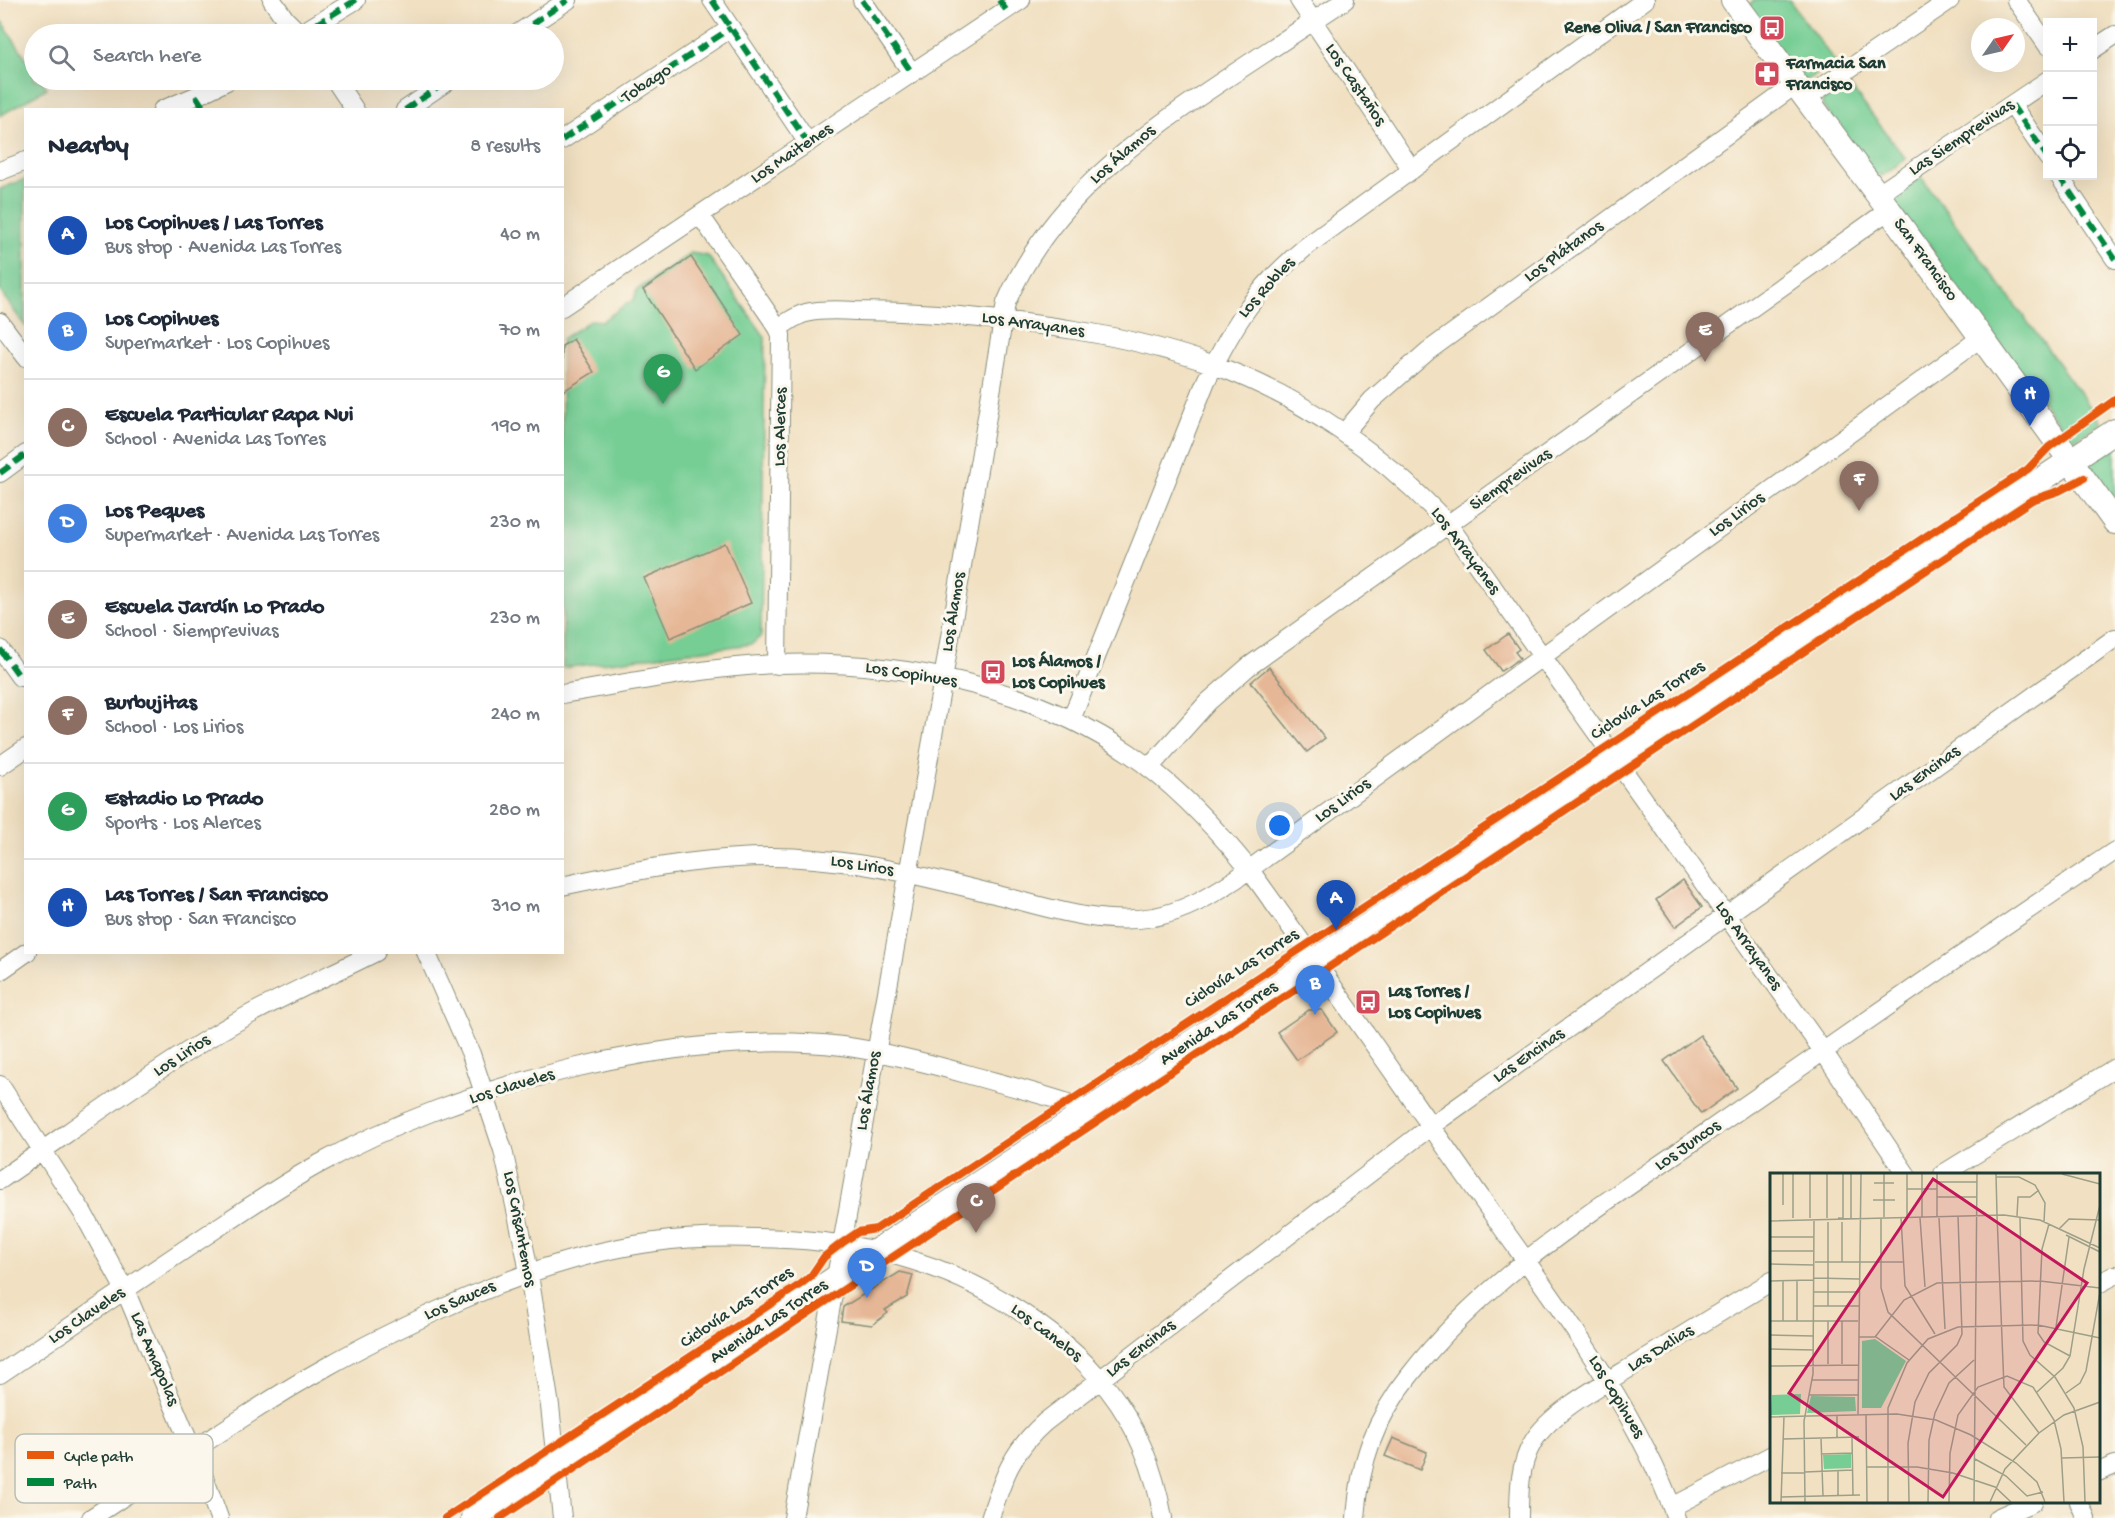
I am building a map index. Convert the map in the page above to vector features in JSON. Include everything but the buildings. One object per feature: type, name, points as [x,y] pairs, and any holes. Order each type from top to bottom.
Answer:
[{"type":"main road","name":"San Francisco","points":[[1733,0],[1982,337],[2115,522]]},
{"type":"main road","name":"Avenida Las Torres","points":[[473,1518],[2115,431]]},
{"type":"street","points":[[272,0],[290,24]]},
{"type":"street","points":[[316,24],[356,0]]},
{"type":"street","points":[[532,24],[568,0]]},
{"type":"street","points":[[712,0],[808,143]]},
{"type":"street","points":[[862,0],[912,73]]},
{"type":"street","name":"Los Maitenes","points":[[564,306],[912,73],[1002,5],[1021,0]]},
{"type":"street","name":"Los Castaños","points":[[1299,0],[1412,170]]},
{"type":"street","name":"Los Álamos","points":[[793,1518],[909,873],[1006,303],[1013,285],[1035,248],[1064,211],[1110,164],[1161,122],[1346,0]]},
{"type":"street","name":"Los Robles","points":[[1071,720],[1214,364],[1241,316],[1272,277],[1307,246],[1645,0]]},
{"type":"street","name":"Los Plátanos","points":[[1344,433],[1372,400],[1428,351],[1801,92],[1950,0]]},
{"type":"street","points":[[2016,0],[2043,39]]},
{"type":"street","name":"Tobago","points":[[564,139],[730,28]]},
{"type":"street","points":[[2097,47],[2115,35]]},
{"type":"street","name":"Las Siemprevivas","points":[[1883,203],[2043,83]]},
{"type":"street","points":[[173,108],[201,103],[217,90]]},
{"type":"street","points":[[342,90],[354,108]]},
{"type":"street","points":[[408,108],[435,90]]},
{"type":"street","points":[[2012,105],[2043,151]]},
{"type":"street","points":[[0,171],[24,162]]},
{"type":"street","points":[[2062,180],[2115,259]]},
{"type":"street","name":"Siemprevivas","points":[[1149,768],[1208,702],[1248,667],[1448,524],[1883,203]]},
{"type":"street","name":"Los Alerces","points":[[699,215],[778,328],[782,342],[777,664]]},
{"type":"street","name":"Los Arrayanes","points":[[778,328],[805,313],[836,310],[928,313],[1002,320],[1108,336],[1162,348],[1214,364],[1283,396],[1344,433],[1400,475],[1448,524],[1823,1051],[1905,1173]]},
{"type":"street","points":[[0,322],[24,354]]},
{"type":"street","name":"Los Lirios","points":[[564,886],[651,869],[739,859],[813,859],[909,873],[1077,915],[1121,920],[1153,917],[1192,905],[1249,869],[1982,337]]},
{"type":"street","points":[[0,473],[24,455]]},
{"type":"street","name":"Las Encinas","points":[[990,1518],[1007,1468],[1020,1447],[1045,1422],[1431,1126],[2115,638]]},
{"type":"street","points":[[0,649],[20,677]]},
{"type":"street","name":"Los Copihues","points":[[564,694],[647,680],[777,664],[856,666],[943,679],[1009,696],[1071,720],[1111,741],[1149,768],[1198,811],[1249,869],[1431,1126],[1609,1381],[1643,1441],[1674,1513]]},
{"type":"street","points":[[0,766],[24,749]]},
{"type":"street","name":"Los Juncos","points":[[1356,1518],[1358,1491],[1365,1457],[1377,1426],[1393,1398],[1429,1352],[1525,1260],[1823,1051],[2115,851]]},
{"type":"street","points":[[0,971],[24,954]]},
{"type":"street","name":"Los Lirios","points":[[0,1180],[211,1037],[273,1003],[372,954]]},
{"type":"street","name":"Los Crisantemos","points":[[427,954],[455,1014],[485,1093],[505,1161],[529,1273],[554,1428],[562,1518]]},
{"type":"street","name":"Los Claveles","points":[[0,1374],[270,1193],[318,1164],[392,1128],[485,1093],[535,1078],[617,1059],[714,1046],[802,1043],[876,1051],[910,1058],[1089,1110]]},
{"type":"street","points":[[1945,1173],[2115,1068]]},
{"type":"street","name":"Las Amapolas","points":[[0,1085],[83,1213],[125,1290],[185,1434]]},
{"type":"street","name":"Los Sauces","points":[[213,1439],[291,1387],[329,1365],[458,1301],[529,1273],[590,1254],[655,1242],[724,1237],[798,1239],[842,1243],[878,1250]]},
{"type":"street","name":"Los Canelos","points":[[878,1250],[926,1263],[986,1291],[1038,1324],[1074,1353],[1101,1379],[1116,1398],[1139,1437],[1153,1475],[1163,1518]]},
{"type":"street","points":[[2100,1283],[2115,1275]]},
{"type":"street","name":"Las Dalias","points":[[1519,1518],[1522,1470],[1533,1441],[1551,1420],[1609,1381],[1770,1282]]},
{"type":"street","points":[[1674,1513],[1770,1456]]},
{"type":"street","points":[[2100,1471],[2115,1465]]},
{"type":"street","name":"Los Sauces","points":[[91,1518],[114,1503]]},
{"type":"street","name":"Las Amapolas","points":[[213,1503],[219,1518]]},
{"type":"street","points":[[1996,1518],[2031,1503]]},
{"type":"street","points":[[2079,1503],[2086,1518]]},
{"type":"green space","points":[[1753,0],[1789,0],[1835,62],[1809,79],[1801,80],[1748,8]]},
{"type":"green space","points":[[0,19],[24,55],[24,90],[44,90],[0,116]]},
{"type":"green space","points":[[1846,81],[1906,159],[1882,176],[1874,174],[1822,105],[1824,96]]},
{"type":"green space","points":[[1921,177],[2102,423],[2072,441],[1896,206],[1896,195]]},
{"type":"green space","points":[[24,179],[24,325],[0,291],[0,189]]},
{"type":"green space","points":[[691,253],[708,256],[765,337],[761,636],[752,644],[564,668],[564,338],[591,320],[602,321],[634,299],[637,290]]},
{"type":"green space","points":[[2115,441],[2115,508],[2089,472],[2088,460]]},
{"type":"marked path","points":[[316,24],[356,0]]},
{"type":"marked path","points":[[532,24],[568,0]]},
{"type":"marked path","points":[[712,0],[808,143]]},
{"type":"marked path","points":[[862,0],[912,73]]},
{"type":"marked path","points":[[999,0],[1006,10]]},
{"type":"marked path","points":[[564,139],[731,28]]},
{"type":"marked path","points":[[408,108],[434,90]]},
{"type":"marked path","points":[[196,96],[204,108]]},
{"type":"marked path","points":[[2012,105],[2043,151]]},
{"type":"marked path","points":[[2062,180],[2115,259]]},
{"type":"marked path","points":[[0,473],[24,455]]},
{"type":"marked path","points":[[0,649],[20,677]]},
{"type":"cycle path","name":"Ciclovía Las Torres","points":[[445,1518],[801,1284],[811,1276],[824,1257],[858,1232],[876,1229],[2028,469],[2049,447],[2115,400]]},
{"type":"cycle path","points":[[500,1518],[2032,500],[2059,491],[2084,478]]},
{"type":"place","name":"Rene Oliva / San Francisco","points":[[1772,28]]},
{"type":"place","name":"Farmacia San Francisco","points":[[1767,74]]},
{"type":"place","name":"Escuela Jardín Lo Prado","points":[[1705,362]]},
{"type":"place","name":"Estadio Lo Prado","points":[[663,404]]},
{"type":"place","name":"Las Torres / San Francisco","points":[[2030,426]]},
{"type":"place","name":"Burbujitas","points":[[1859,511]]},
{"type":"place","name":"Los Álamos / Los Copihues","points":[[993,672]]},
{"type":"place","name":"Los Copihues / Las Torres","points":[[1336,930]]},
{"type":"place","name":"Las Torres / Los Copihues","points":[[1368,1002]]},
{"type":"place","name":"Los Copihues","points":[[1315,1015]]},
{"type":"place","name":"Escuela Particular Rapa Nui","points":[[976,1233]]},
{"type":"place","name":"Los Peques","points":[[867,1298]]}]
